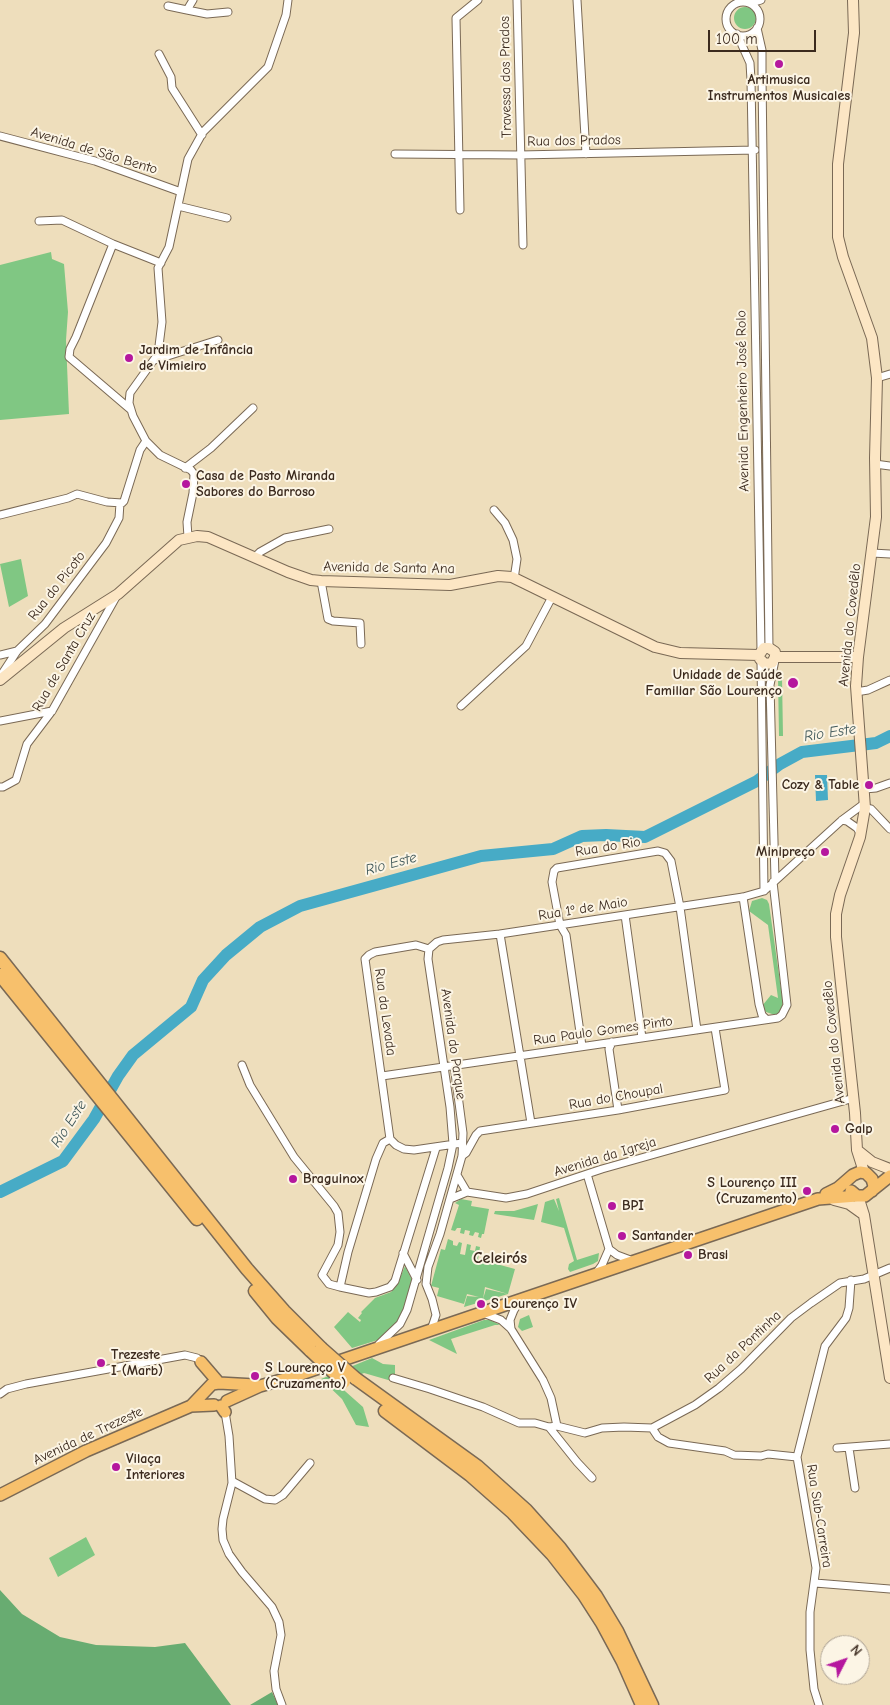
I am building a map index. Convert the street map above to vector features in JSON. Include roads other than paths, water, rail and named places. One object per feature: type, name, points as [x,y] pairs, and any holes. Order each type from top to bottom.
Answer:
[{"type":"highway","points":[[0,958],[76,1063]]},
{"type":"highway","points":[[0,975],[76,1063],[176,1187],[316,1349],[350,1380],[470,1475],[513,1513],[552,1554],[584,1595],[602,1623],[623,1662],[642,1705]]},
{"type":"highway","points":[[350,1380],[477,1466],[526,1510],[560,1548],[596,1596],[617,1631],[652,1705]]},
{"type":"highway","points":[[602,1623],[604,1639],[634,1705]]},
{"type":"main road","points":[[191,1406],[222,1405],[260,1386],[483,1313],[818,1199],[838,1188],[856,1173],[890,1170]]},
{"type":"main road","points":[[865,1173],[874,1182],[871,1191]]},
{"type":"main road","points":[[818,1199],[865,1196],[890,1176]]},
{"type":"main road","points":[[852,1177],[850,1188],[857,1196]]},
{"type":"main road","points":[[201,1362],[229,1392],[222,1405]]},
{"type":"main road","points":[[201,1362],[207,1398],[222,1405]]},
{"type":"main road","points":[[191,1406],[212,1384],[260,1386]]},
{"type":"main road","name":"Avenida de Trezeste","points":[[0,1495],[86,1451],[191,1406]]},
{"type":"street","points":[[187,10],[193,0]]},
{"type":"street","points":[[130,410],[132,390],[158,354],[162,333],[158,268],[169,246],[188,159],[202,135],[268,67],[286,15],[288,0]]},
{"type":"street","points":[[460,210],[456,18],[478,0]]},
{"type":"street","name":"Travessa dos Prados","points":[[518,0],[522,245]]},
{"type":"street","points":[[577,0],[586,154]]},
{"type":"street","name":"Avenida Engenheiro José Rolo","points":[[761,0],[735,4],[728,12],[727,22],[729,27],[737,34],[750,63],[763,653]]},
{"type":"street","name":"Avenida do Covedêlo","points":[[853,0],[854,33],[838,164],[838,237],[843,257],[872,338],[877,378],[876,517],[858,657],[856,692],[865,805],[861,834],[840,895],[836,914],[836,937],[854,1098],[857,1150]]},
{"type":"street","name":"Avenida Engenheiro José Rolo","points":[[750,3],[760,14],[757,28],[762,50],[762,762],[764,891]]},
{"type":"street","points":[[168,6],[207,14],[228,12]]},
{"type":"street","points":[[737,34],[748,35],[757,28]]},
{"type":"street","points":[[159,54],[171,76],[172,88],[202,135]]},
{"type":"street","name":"Avenida de São Bento","points":[[0,136],[95,161],[180,192]]},
{"type":"street","points":[[752,150],[762,150]]},
{"type":"street","name":"Rua dos Prados","points":[[396,154],[586,154],[752,150]]},
{"type":"street","points":[[178,206],[228,218]]},
{"type":"street","points":[[39,221],[62,220],[160,263]]},
{"type":"street","points":[[0,679],[64,628],[118,594],[170,547],[179,540],[188,537],[187,522],[195,476],[192,472],[160,454],[146,440],[130,410],[69,356],[70,349],[113,244]]},
{"type":"street","points":[[154,360],[218,340]]},
{"type":"street","points":[[877,378],[890,374]]},
{"type":"street","points":[[185,468],[211,448],[253,408]]},
{"type":"street","name":"Rua do Picoto","points":[[0,679],[17,651],[46,624],[106,543],[119,518],[120,503],[124,501],[140,450],[146,440]]},
{"type":"street","points":[[875,464],[890,466]]},
{"type":"street","points":[[0,515],[77,494],[107,502],[120,503]]},
{"type":"street","points":[[494,510],[505,523],[513,540],[517,559],[514,579]]},
{"type":"street","points":[[255,557],[284,538],[329,529]]},
{"type":"street","name":"Avenida de Santa Ana","points":[[188,537],[208,537],[311,580],[450,585],[498,576],[514,579],[662,649],[680,653],[763,653]]},
{"type":"street","points":[[872,553],[890,554]]},
{"type":"street","points":[[321,581],[328,619],[360,623],[361,644]]},
{"type":"street","name":"Rua de Santa Cruz","points":[[0,787],[16,780],[27,744],[52,711],[118,594]]},
{"type":"street","points":[[461,706],[526,646],[552,597]]},
{"type":"street","points":[[0,655],[17,651]]},
{"type":"street","points":[[775,658],[772,663],[767,664],[763,653],[775,652],[775,658],[770,685],[774,881],[787,1006],[778,1018],[766,1019],[762,1015],[759,1004],[743,897],[764,891],[774,881],[842,820],[865,805],[890,829]]},
{"type":"street","points":[[775,658],[858,657]]},
{"type":"street","points":[[856,692],[868,690],[890,680]]},
{"type":"street","points":[[0,721],[52,711]]},
{"type":"street","points":[[865,789],[876,788],[890,783]]},
{"type":"street","points":[[842,820],[857,828],[861,834]]},
{"type":"street","name":"Rua do Rio","points":[[560,925],[552,882],[554,871],[557,868],[649,853],[665,853],[671,861],[680,907]]},
{"type":"street","name":"Rua 1º de Maio","points":[[428,949],[436,942],[443,940],[500,934],[743,897]]},
{"type":"street","points":[[680,907],[697,1030]]},
{"type":"street","points":[[625,915],[642,1038]]},
{"type":"street","points":[[560,925],[566,935],[582,1046]]},
{"type":"street","points":[[500,934],[518,1055],[531,1123]]},
{"type":"street","name":"Rua da Levada","points":[[390,1139],[365,959],[369,954],[375,952],[416,945],[428,949]]},
{"type":"street","name":"Avenida do Parque","points":[[372,1350],[400,1324],[407,1310],[453,1144],[428,949]]},
{"type":"street","name":"Rua Paulo Gomes Pinto","points":[[444,1066],[715,1028],[766,1019]]},
{"type":"street","name":"Rua do Choupal","points":[[462,1156],[480,1131],[618,1110],[725,1090],[715,1028]]},
{"type":"street","points":[[612,1042],[609,1049],[618,1110]]},
{"type":"street","points":[[242,1065],[250,1085],[294,1157],[334,1206],[338,1214],[340,1232],[338,1245],[322,1275],[329,1284],[369,1293],[390,1287],[394,1281],[436,1148]]},
{"type":"street","name":"Avenida do Parque","points":[[431,1330],[436,1315],[426,1284],[427,1272],[462,1156],[462,1133],[454,1065]]},
{"type":"street","name":"Rua da Levada","points":[[382,1076],[444,1066]]},
{"type":"street","name":"Avenida da Igreja","points":[[467,1192],[506,1198],[527,1194],[587,1174],[854,1098]]},
{"type":"street","points":[[340,1288],[348,1252],[376,1159],[383,1144],[390,1139],[404,1149],[436,1148],[462,1143]]},
{"type":"street","points":[[857,1150],[872,1162],[890,1170]]},
{"type":"street","points":[[857,1150],[865,1173]]},
{"type":"street","points":[[852,1177],[857,1150]]},
{"type":"street","points":[[587,1174],[609,1249],[617,1256],[633,1261]]},
{"type":"street","points":[[450,1199],[467,1192],[457,1175]]},
{"type":"street","points":[[442,1187],[453,1190]]},
{"type":"street","points":[[864,1215],[871,1191]]},
{"type":"street","points":[[857,1196],[864,1215],[890,1378]]},
{"type":"street","points":[[818,1199],[843,1202],[864,1215]]},
{"type":"street","points":[[595,1274],[602,1265],[609,1249]]},
{"type":"street","points":[[403,1253],[416,1280]]},
{"type":"street","name":"Rua da Pontinha","points":[[652,1428],[696,1405],[719,1388],[741,1369],[791,1318],[840,1283],[874,1276],[890,1268]]},
{"type":"street","name":"Rua Sub-Carreira","points":[[818,1705],[814,1689],[810,1650],[810,1612],[816,1568],[797,1457],[825,1346],[846,1318],[850,1308],[851,1280]]},
{"type":"street","points":[[511,1329],[510,1320],[521,1299]]},
{"type":"street","points":[[483,1313],[501,1320],[511,1329],[543,1380],[551,1398],[557,1426]]},
{"type":"street","points":[[0,1394],[8,1389],[26,1384],[185,1355],[197,1358],[201,1362]]},
{"type":"street","points":[[393,1378],[430,1388],[483,1407],[519,1423],[535,1423],[548,1427],[557,1426],[585,1433],[602,1428],[624,1426],[652,1428],[658,1436],[669,1443],[726,1451],[734,1455],[761,1456],[768,1454],[797,1457]]},
{"type":"street","points":[[222,1405],[230,1436],[232,1481],[223,1519],[223,1540],[242,1572],[272,1607],[279,1622],[281,1635],[274,1665],[275,1683],[282,1705]]},
{"type":"street","points":[[548,1427],[592,1478]]},
{"type":"street","points":[[837,1448],[890,1444]]},
{"type":"street","points":[[849,1448],[855,1488]]},
{"type":"street","points":[[232,1481],[268,1500],[275,1500],[283,1495],[310,1463]]},
{"type":"street","points":[[815,1583],[890,1588]]},
{"type":"water","points":[[815,775],[827,775],[828,800],[816,801]]},
{"type":"waterway","name":"Rio Este","points":[[0,1192],[63,1161],[94,1119],[118,1076],[133,1055],[191,1007],[203,980],[226,955],[260,927],[300,906],[481,856],[553,849],[582,836],[645,837],[757,781],[780,764],[802,752],[876,743],[890,736]]},
{"type":"place","name":"Artimusica Instrumentos Musicales","points":[[779,64]]},
{"type":"place","name":"Jardim de Infância de Vimieiro","points":[[129,358]]},
{"type":"place","name":"Casa de Pasto Miranda Sabores do Barroso","points":[[186,484]]},
{"type":"place","name":"Unidade de Saúde Familiar São Lourenço","points":[[793,683]]},
{"type":"place","name":"Cozy & Table","points":[[869,785]]},
{"type":"place","name":"Minipreço","points":[[825,852]]},
{"type":"place","name":"Galp","points":[[835,1129]]},
{"type":"place","name":"Braguinox","points":[[293,1179]]},
{"type":"place","name":"S Lourenço III (Cruzamento)","points":[[807,1191]]},
{"type":"place","name":"BPI","points":[[612,1206]]},
{"type":"place","name":"Santander","points":[[622,1236]]},
{"type":"place","name":"Brasi","points":[[688,1255]]},
{"type":"place","name":"S Lourenço IV","points":[[481,1304]]},
{"type":"place","name":"Trezeste I (Marb)","points":[[101,1363]]},
{"type":"place","name":"S Lourenço V (Cruzamento)","points":[[255,1376]]},
{"type":"place","name":"Vilaça Interiores","points":[[116,1467]]},
{"type":"district","name":"Celeirós","points":[[500,1258]]}]
